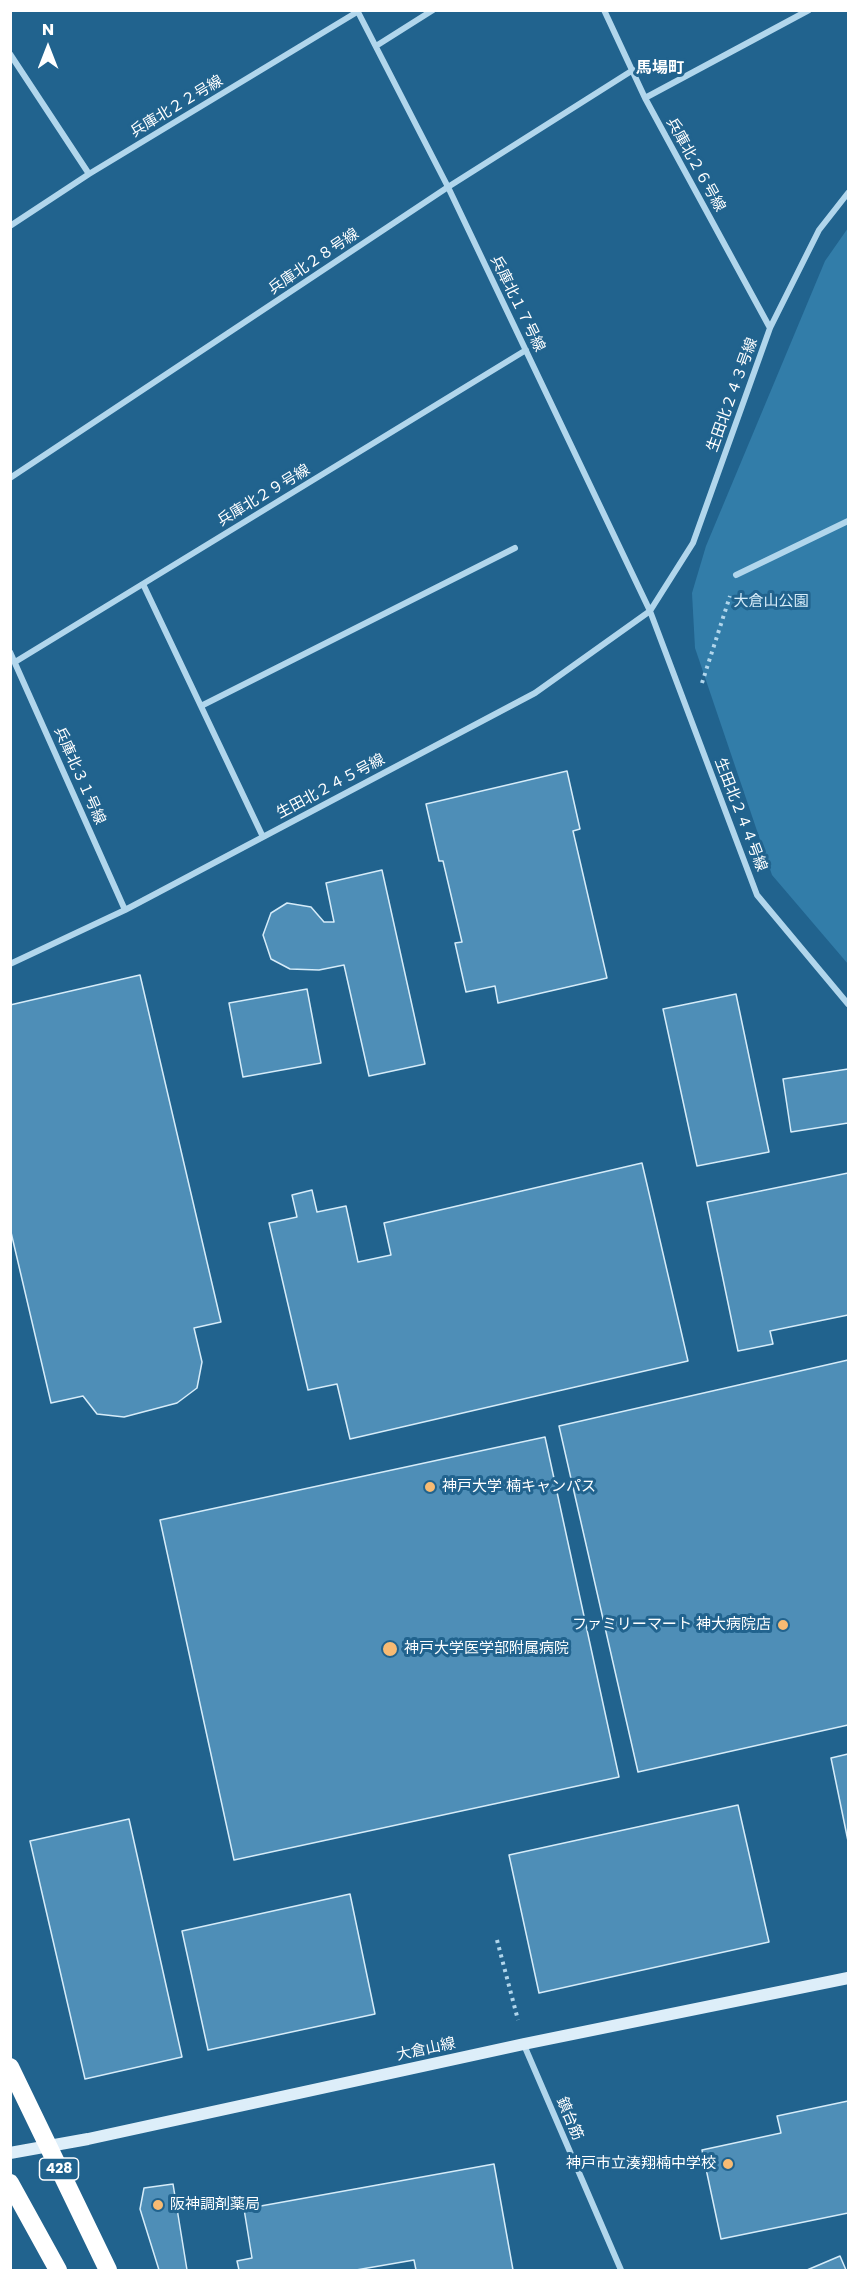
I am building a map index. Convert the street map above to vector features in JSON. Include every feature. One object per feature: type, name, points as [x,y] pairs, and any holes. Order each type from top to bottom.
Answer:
[{"type":"highway","name":"428","points":[[10,2067],[108,2271]]},
{"type":"highway","points":[[10,2183],[58,2271]]},
{"type":"street","points":[[376,46],[433,10]]},
{"type":"street","name":"兵庫北２６号線","points":[[604,10],[645,98],[770,328]]},
{"type":"street","points":[[645,98],[809,10]]},
{"type":"street","name":"兵庫北１７号線","points":[[357,11],[448,188],[650,611]]},
{"type":"street","name":"兵庫北２２号線","points":[[10,226],[89,174],[357,11]]},
{"type":"street","points":[[10,54],[89,174]]},
{"type":"street","name":"兵庫北２８号線","points":[[10,478],[448,188],[633,70]]},
{"type":"street","name":"生田北２４３号線","points":[[650,611],[693,543],[770,328],[819,230],[849,193]]},
{"type":"street","name":"兵庫北２９号線","points":[[15,662],[526,350]]},
{"type":"street","points":[[736,575],[849,521]]},
{"type":"street","points":[[201,706],[515,548]]},
{"type":"street","points":[[143,584],[263,837]]},
{"type":"street","name":"生田北２４４号線","points":[[650,611],[757,895],[849,1004]]},
{"type":"street","name":"生田北２４５号線","points":[[10,964],[125,910],[535,693],[650,611]]},
{"type":"street","name":"兵庫北３１号線","points":[[10,652],[125,910]]},
{"type":"street","name":"大倉山線","points":[[10,2153],[49,2147],[524,2044],[849,1978]]},
{"type":"street","name":"鎮台筋","points":[[524,2044],[621,2271]]},
{"type":"path","points":[[690,718],[736,575]]},
{"type":"path","points":[[497,1940],[518,2020]]},
{"type":"green space","name":"大倉山公園","points":[[848,228],[848,964],[772,875],[695,648],[692,593],[706,546],[825,261]]},
{"type":"building","points":[[567,771],[580,829],[573,831],[607,978],[498,1003],[495,986],[466,992],[455,943],[462,942],[443,861],[439,861],[426,804]]},
{"type":"building","points":[[382,870],[425,1064],[369,1076],[344,965],[319,970],[290,969],[271,959],[263,935],[271,913],[287,903],[311,907],[324,922],[334,922],[326,883]]},
{"type":"building","points":[[140,975],[221,1322],[194,1328],[202,1362],[197,1388],[177,1403],[124,1417],[97,1414],[83,1396],[51,1403],[10,1228],[10,1005]]},
{"type":"building","points":[[307,989],[321,1063],[243,1077],[229,1003]]},
{"type":"building","points":[[736,994],[769,1152],[697,1166],[663,1009]]},
{"type":"building","points":[[848,1069],[848,1123],[791,1132],[783,1079]]},
{"type":"building","points":[[642,1163],[688,1361],[350,1439],[337,1384],[308,1390],[269,1223],[297,1217],[292,1195],[312,1190],[317,1212],[346,1206],[358,1262],[391,1255],[384,1223]]},
{"type":"building","points":[[848,1173],[848,1315],[770,1331],[773,1344],[738,1351],[707,1202]]},
{"type":"building","points":[[848,1360],[848,1725],[638,1772],[559,1426]]},
{"type":"building","name":"神戸大学医学部附属病院","points":[[545,1437],[619,1777],[234,1860],[160,1520]]},
{"type":"building","points":[[848,1754],[848,1841],[831,1758]]},
{"type":"building","points":[[738,1805],[769,1942],[539,1993],[509,1855]]},
{"type":"building","points":[[129,1819],[182,2057],[85,2079],[30,1841]]},
{"type":"building","points":[[350,1894],[375,2014],[208,2050],[182,1931]]},
{"type":"building","points":[[848,2101],[848,2213],[721,2239],[702,2150],[781,2133],[777,2116]]},
{"type":"building","points":[[494,2164],[513,2270],[416,2270],[414,2260],[356,2270],[239,2270],[237,2261],[252,2258],[244,2209]]},
{"type":"building","points":[[173,2184],[187,2270],[159,2270],[140,2209],[144,2188]]},
{"type":"building","points":[[840,2256],[846,2270],[807,2270]]},
{"type":"place","name":"神戸大学 楠キャンパス","points":[[430,1487]]},
{"type":"place","name":"ファミリーマート 神大病院店","points":[[783,1625]]},
{"type":"place","name":"神戸大学医学部附属病院","points":[[390,1649]]},
{"type":"place","name":"神戸市立湊翔楠中学校","points":[[728,2164]]},
{"type":"place","name":"阪神調剤薬局","points":[[158,2205]]},
{"type":"district","name":"馬場町","points":[[660,69]]}]
